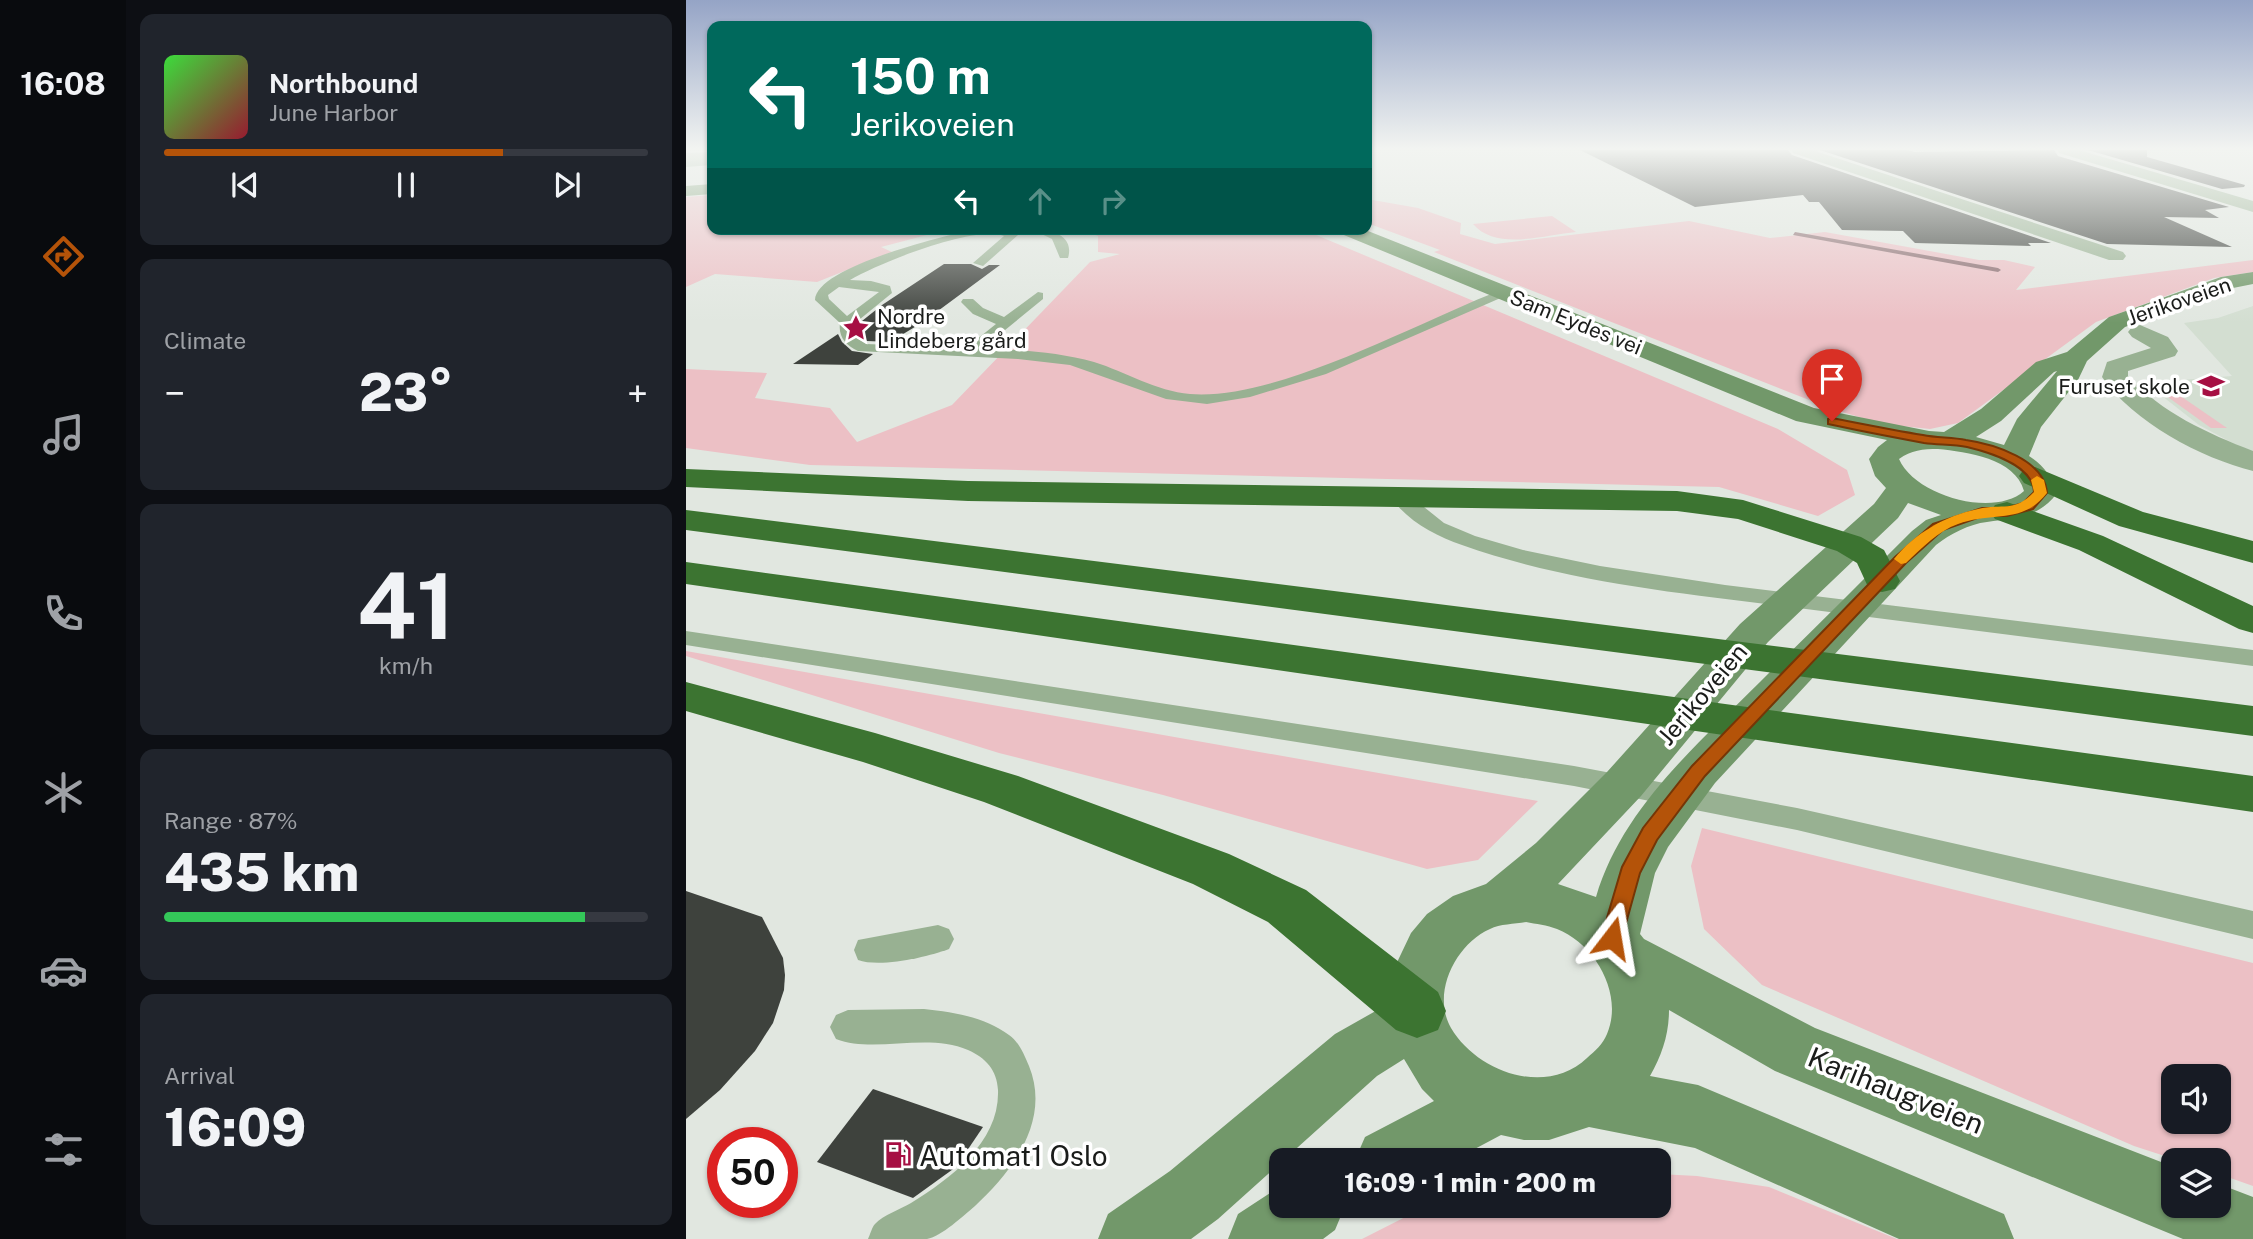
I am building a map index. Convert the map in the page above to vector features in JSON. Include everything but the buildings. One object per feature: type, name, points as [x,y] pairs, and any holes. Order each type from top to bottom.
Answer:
[{"type":"highway","points":[[2024,468],[2131,519],[2253,552]]},
{"type":"highway","points":[[686,478],[968,491],[1677,501],[1771,516],[1869,558]]},
{"type":"highway","points":[[1994,512],[2055,528],[2253,621]]},
{"type":"highway","points":[[686,520],[2253,721]]},
{"type":"highway","points":[[686,573],[2253,794]]},
{"type":"highway","points":[[686,696],[875,749],[1002,789],[1211,869],[1287,906],[1417,1015]]},
{"type":"main road","name":"Sam Eydes vei","points":[[1361,235],[1806,415],[1939,440]]},
{"type":"main road","name":"Jerikoveien","points":[[1620,948],[1629,873],[1650,834],[1869,558],[1886,511],[1893,477],[1884,459],[1889,452],[1898,446],[1939,440],[1991,415],[2045,367],[2076,356],[2117,322],[2229,282],[2253,278]]},
{"type":"main road","name":"Jerikoveien","points":[[2024,468],[2027,425],[2069,374],[2076,356]]},
{"type":"main road","name":"Sam Eydes vei","points":[[1806,415],[1893,477]]},
{"type":"main road","name":"Jerikoveien","points":[[1502,902],[1560,852],[1672,731],[1754,633],[1869,558],[1938,527],[2028,506],[2037,500],[2041,493],[2040,484],[2024,468],[1983,447],[1939,440]]},
{"type":"main road","points":[[1893,477],[1937,504],[1994,512]]},
{"type":"main road","name":"Jerikoveien","points":[[1526,900],[1573,911],[1594,923],[1620,948],[1639,987],[1642,1018],[1634,1048],[1616,1076],[1590,1096],[1549,1108],[1528,1109],[1496,1103],[1468,1090],[1443,1070],[1427,1045],[1417,1015],[1416,985],[1424,961],[1438,939],[1466,916],[1502,902],[1526,900]]},
{"type":"main road","name":"Karihaugveien","points":[[1620,948],[1796,1050],[2161,1196]]},
{"type":"main road","points":[[1133,1239],[1194,1195],[1356,1055],[1417,1015]]},
{"type":"main road","points":[[1590,1096],[1698,1117],[1979,1239]]},
{"type":"main road","points":[[1411,1148],[1496,1103]]},
{"type":"main road","points":[[1263,1239],[1294,1218]]},
{"type":"main road","points":[[2217,1218],[2253,1232]]},
{"type":"street","points":[[1971,208],[2116,256]]},
{"type":"street","points":[[2140,332],[2159,342],[2166,351],[2116,367],[2115,377],[2125,390],[2179,428],[2253,461]]},
{"type":"lane","points":[[847,322],[822,300],[822,294],[836,284],[899,253],[970,235]]},
{"type":"lane","points":[[979,263],[1010,238],[1010,235]]},
{"type":"lane","points":[[1050,235],[1060,239],[1064,246],[1064,256]]},
{"type":"lane","points":[[836,284],[870,285],[885,289],[886,293],[847,322],[845,331],[850,340],[863,348],[971,352],[1070,361],[1108,371],[1166,395],[1203,400],[1237,396],[1316,371],[1506,293]]},
{"type":"lane","points":[[971,352],[1038,296]]},
{"type":"lane","points":[[968,302],[978,312],[1006,323]]},
{"type":"lane","points":[[1402,499],[1415,514],[1436,526],[1475,543],[1528,557],[1736,593],[2253,658]]},
{"type":"lane","points":[[686,638],[1574,775],[1797,819],[2253,925]]},
{"type":"lane","points":[[870,950],[938,939]]},
{"type":"lane","points":[[848,1027],[944,1028],[973,1036],[995,1046],[1010,1061],[1017,1086],[1017,1111],[1003,1143],[983,1172],[954,1199],[889,1239]]},
{"type":"shaded area","points":[[686,208],[707,208],[707,235],[927,235],[881,247],[892,252],[817,282],[715,274],[686,287]]},
{"type":"shaded area","points":[[1372,208],[1418,208],[1461,223],[1460,234],[1495,244],[1689,221],[1770,238],[1825,232],[1979,260],[2004,260],[2035,267],[2016,290],[2253,260],[2253,272],[2214,278],[2096,322],[1958,423],[1930,429],[1883,424],[1832,409],[1434,252],[1440,250],[1372,225]]},
{"type":"shaded area","points":[[1552,216],[1576,232],[1507,239],[1494,237],[1473,224]]},
{"type":"shaded area","points":[[1095,235],[1316,235],[1778,429],[1847,470],[1855,495],[1818,516],[1719,487],[810,465],[686,448],[686,369],[767,373],[755,398],[830,408],[857,442],[952,405],[1090,262],[1120,254],[1098,252],[1098,236]]},
{"type":"shaded area","name":"Furuset skole","points":[[2253,306],[2253,454],[2199,425],[2157,392],[2181,380],[2232,376],[2184,323],[2218,318]]},
{"type":"shaded area","points":[[2165,395],[2179,395],[2227,428],[2211,428]]},
{"type":"shaded area","points":[[686,651],[1538,801],[1478,860],[1427,869],[1163,795],[999,753],[686,656]]},
{"type":"shaded area","points":[[1702,828],[2253,963],[2253,1186],[2231,1178],[2231,1148],[2161,1148],[2161,1155],[2134,1146],[1762,985],[1704,929],[1691,866]]},
{"type":"shaded area","points":[[1671,1175],[1769,1187],[1897,1239],[1362,1239],[1403,1218],[1671,1218]]},
{"type":"waterway","points":[[1795,234],[1998,270]]},
{"type":"slow traffic","points":[[1901,559],[1938,527],[1982,512],[2007,512],[2028,506],[2037,500],[2041,493],[2037,480]]},
{"type":"place","name":"Nordre Lindeberg gård","points":[[856,328]]},
{"type":"place","name":"Furuset skole","points":[[2211,386]]},
{"type":"place","name":"Automat1 Oslo","points":[[898,1155]]},
{"type":"route","points":[[1612,938],[1629,873],[1650,834],[1699,771],[1788,677],[1901,560],[1938,527],[1982,512],[2007,512],[2028,506],[2037,500],[2041,493],[2040,484],[2029,470],[2013,459],[1983,447],[1892,434],[1832,421]]}]
